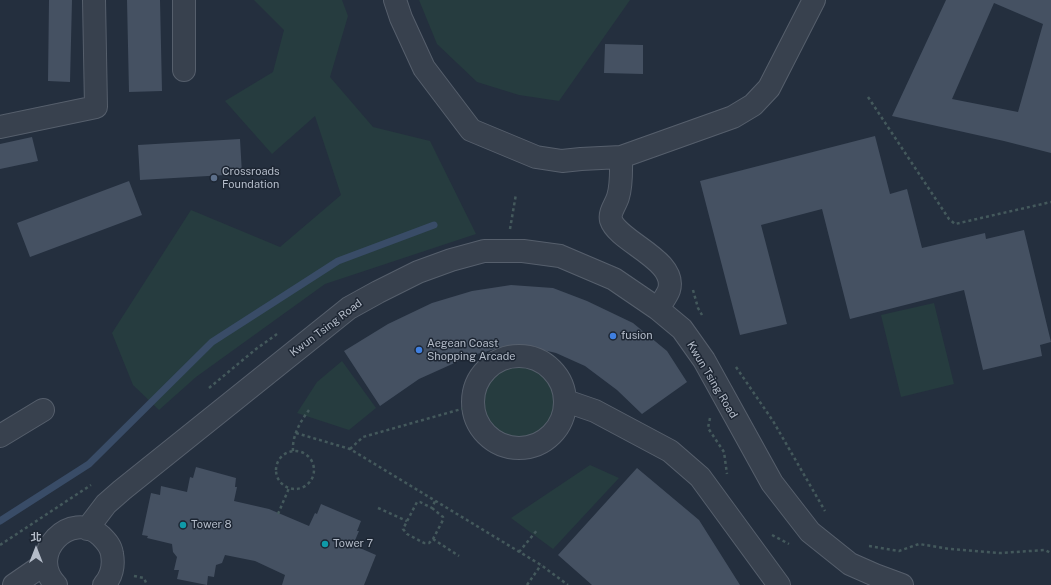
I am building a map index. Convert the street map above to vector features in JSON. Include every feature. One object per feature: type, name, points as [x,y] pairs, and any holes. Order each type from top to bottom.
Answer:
[{"type":"street","points":[[0,128],[96,106],[94,0]]},
{"type":"street","points":[[184,0],[184,70]]},
{"type":"street","points":[[395,0],[401,18],[424,68],[471,130],[536,157],[562,161],[621,157],[733,117],[753,105],[769,88],[814,0]]},
{"type":"street","points":[[621,157],[621,178],[618,196],[611,214],[612,221],[624,235],[664,268],[669,280],[669,290],[658,309]]},
{"type":"street","name":"Kwun Tsing Road","points":[[88,529],[106,504],[122,490],[349,308],[418,272],[451,260],[484,251],[523,251],[560,256],[614,279],[658,309],[682,329],[704,360],[772,483],[810,532],[850,564],[902,585]]},
{"type":"street","points":[[516,355],[531,357],[545,363],[556,373],[563,386],[566,401],[564,416],[556,430],[544,441],[530,447],[514,448],[498,444],[486,434],[476,421],[472,406],[473,391],[479,377],[489,366],[502,359],[516,355]]},
{"type":"street","points":[[566,401],[602,415],[670,451],[686,463],[700,477],[779,585]]},
{"type":"street","points":[[0,436],[43,410]]},
{"type":"street","points":[[56,585],[48,574],[46,563],[47,553],[51,543],[67,530],[88,529],[98,533],[107,541],[112,551],[113,563],[111,574],[104,585]]},
{"type":"street","points":[[14,585],[46,563]]},
{"type":"path","points":[[868,97],[948,219],[955,224],[1051,202]]},
{"type":"path","points":[[510,230],[516,194]]},
{"type":"path","points":[[692,289],[698,308],[706,321]]},
{"type":"path","points":[[735,365],[773,421],[826,513]]},
{"type":"path","points":[[350,449],[363,437],[472,406]]},
{"type":"path","points":[[293,451],[292,444],[299,424],[308,410]]},
{"type":"path","name":"Kwun Tsing Road","points":[[710,415],[708,428],[724,452],[727,473],[731,480]]},
{"type":"path","points":[[296,433],[350,449],[541,565],[568,585]]},
{"type":"path","points":[[293,451],[305,454],[310,458],[314,470],[313,476],[305,486],[299,488],[289,488],[282,484],[278,479],[276,467],[282,456],[287,453],[293,451]]},
{"type":"path","points":[[278,514],[289,488]]},
{"type":"path","points":[[432,508],[435,501]]},
{"type":"path","points":[[417,502],[432,508],[443,517],[443,520],[433,539],[429,543],[424,543],[407,534],[403,529],[417,502]]},
{"type":"path","points":[[378,508],[407,521]]},
{"type":"path","points":[[519,552],[538,529]]},
{"type":"path","points":[[768,532],[793,546]]},
{"type":"path","points":[[433,539],[459,556]]},
{"type":"path","points":[[869,546],[899,551],[919,544],[950,549],[1000,553],[1045,550],[1051,554]]},
{"type":"path","points":[[527,585],[541,565]]},
{"type":"green space","points":[[254,0],[342,0],[348,16],[330,77],[373,127],[430,141],[476,234],[325,284],[196,377],[159,410],[133,385],[112,333],[191,210],[280,247],[341,195],[315,116],[272,154],[225,101],[273,72],[284,30]]},
{"type":"green space","points":[[419,0],[630,0],[559,101],[519,95],[477,82],[437,44]]},
{"type":"green space","points":[[934,303],[954,384],[901,397],[881,315]]},
{"type":"green space","points":[[342,361],[376,408],[349,430],[297,413],[317,382]]},
{"type":"green space","points":[[517,365],[531,368],[543,376],[551,388],[554,402],[551,416],[543,428],[531,436],[517,439],[503,436],[491,428],[483,416],[480,402],[483,388],[491,376],[503,368]]},
{"type":"green space","points":[[590,465],[619,478],[553,549],[511,518]]},
{"type":"building","points":[[49,0],[72,0],[70,82],[48,81]]},
{"type":"building","points":[[127,0],[160,0],[162,91],[129,92]]},
{"type":"building","points":[[946,0],[1051,0],[1051,153],[892,116]],"holes":[[[994,3],[1043,24],[1018,112],[952,99]]]},
{"type":"building","points":[[605,44],[643,45],[643,74],[604,73]]},
{"type":"building","points":[[875,136],[890,194],[907,189],[922,248],[985,233],[986,239],[1024,230],[1051,342],[1040,345],[1042,356],[983,370],[964,290],[850,319],[822,209],[761,225],[787,324],[740,335],[700,181]]},
{"type":"building","points":[[32,137],[38,161],[0,169],[0,144]]},
{"type":"building","points":[[240,139],[242,174],[140,180],[138,145]]},
{"type":"building","points":[[129,181],[142,215],[30,257],[17,223]]},
{"type":"building","name":"Aegean Coast Shopping Arcade","points":[[511,285],[553,288],[587,301],[633,323],[667,351],[687,382],[642,414],[617,390],[585,366],[556,353],[526,346],[495,349],[470,356],[419,379],[380,406],[344,351],[388,324],[432,303],[472,291]]},
{"type":"building","points":[[196,467],[236,478],[235,487],[237,487],[234,501],[269,509],[309,526],[315,513],[317,514],[321,504],[361,521],[357,531],[359,531],[353,545],[376,555],[364,585],[282,585],[285,575],[255,561],[225,555],[222,563],[216,565],[214,577],[208,576],[207,585],[177,579],[179,570],[174,570],[177,557],[173,552],[172,544],[147,538],[148,536],[142,535],[151,493],[160,495],[161,486],[187,492],[190,477],[193,478]]},
{"type":"building","points":[[637,468],[699,520],[740,585],[592,585],[558,555]]},
{"type":"waterway","points":[[0,521],[89,464],[212,342],[338,261],[434,225]]},
{"type":"place","name":"Crossroads Foundation","points":[[214,178]]},
{"type":"place","name":"fusion","points":[[613,336]]},
{"type":"place","name":"Aegean Coast Shopping Arcade","points":[[419,350]]},
{"type":"place","name":"Tower 8","points":[[183,525]]},
{"type":"place","name":"Tower 7","points":[[325,544]]}]
